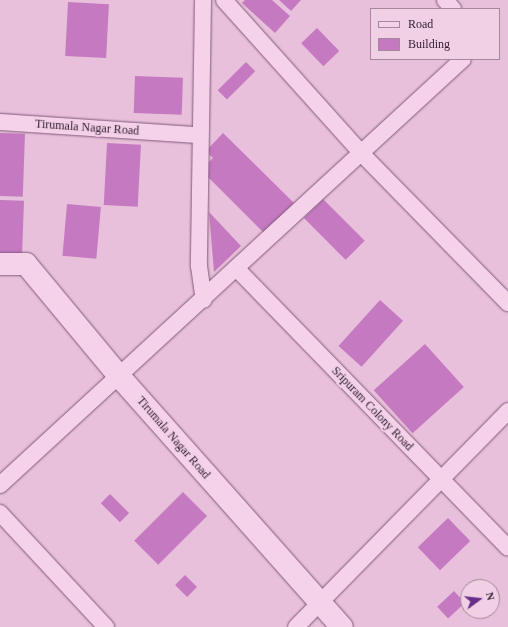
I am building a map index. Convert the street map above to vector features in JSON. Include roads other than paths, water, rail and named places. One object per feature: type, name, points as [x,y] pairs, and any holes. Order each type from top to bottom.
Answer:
[{"type":"street","points":[[203,0],[198,135],[199,266],[204,300]]},
{"type":"street","points":[[224,0],[362,154],[508,303]]},
{"type":"street","points":[[445,0],[452,8]]},
{"type":"street","points":[[0,485],[118,376],[204,300],[236,268],[362,154],[462,60]]},
{"type":"street","name":"Tirumala Nagar Road","points":[[0,122],[198,135]]},
{"type":"street","name":"Tirumala Nagar Road","points":[[0,264],[26,264],[118,376],[342,627]]},
{"type":"street","name":"Sripuram Colony Road","points":[[236,268],[508,548]]},
{"type":"street","points":[[296,627],[321,605],[508,411]]},
{"type":"street","points":[[0,513],[106,627]]}]
